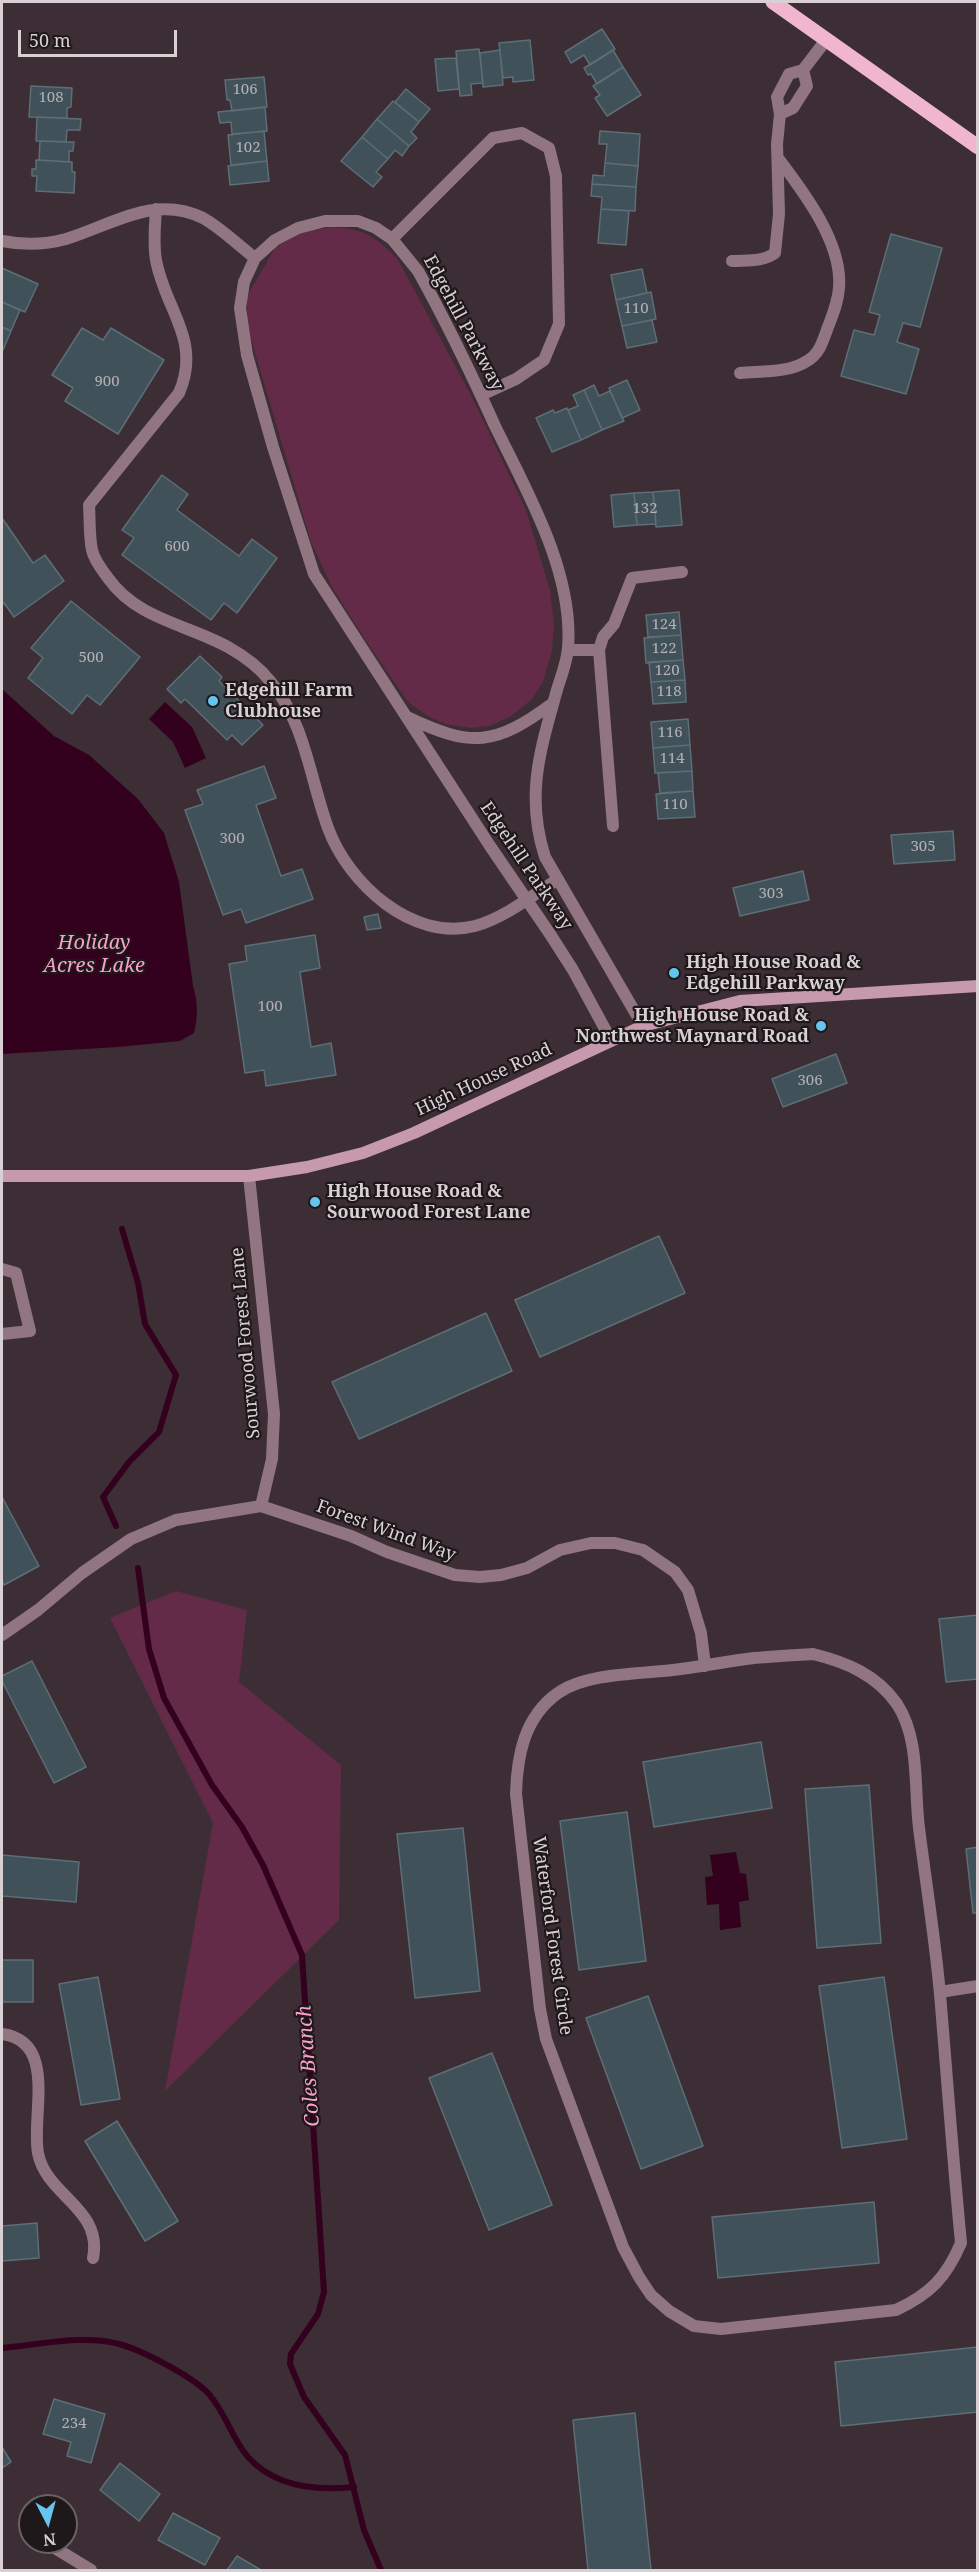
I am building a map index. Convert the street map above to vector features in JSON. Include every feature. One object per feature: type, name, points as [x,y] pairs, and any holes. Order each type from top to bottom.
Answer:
[{"type":"main road","points":[[772,2],[978,147]]},
{"type":"main road","name":"High House Road","points":[[2,1176],[249,1176],[308,1167],[363,1153],[414,1133],[643,1026],[740,1001],[818,994],[978,986]]},
{"type":"street","points":[[732,261],[760,260],[775,253],[779,214],[780,114],[777,97],[789,74],[803,69],[826,40]]},
{"type":"street","points":[[780,114],[793,108],[807,86],[803,69]]},
{"type":"street","points":[[392,239],[493,138],[522,133],[549,148],[556,176],[559,324],[544,360],[516,379],[481,395]]},
{"type":"street","points":[[740,373],[795,367],[817,353],[835,309],[839,286],[830,242],[809,200],[778,158]]},
{"type":"street","points":[[156,209],[154,237],[156,261],[184,338],[188,362],[179,393],[89,505],[93,553],[98,562],[116,589],[131,603],[149,614],[228,647],[256,666],[271,681],[285,700],[294,722],[328,830],[352,870],[374,894],[398,912],[431,925],[460,929],[477,925],[526,900],[558,879]]},
{"type":"street","points":[[2,241],[30,244],[65,239],[138,211],[177,209],[204,219],[255,258]]},
{"type":"street","name":"Edgehill Parkway","points":[[611,1040],[573,970],[314,574],[266,424],[242,329],[240,308],[244,282],[255,258],[282,236],[298,228],[325,221],[358,221],[376,228],[392,239],[418,271],[544,527],[563,594],[568,620],[568,650],[537,772],[534,806],[537,832],[544,857],[643,1026]]},
{"type":"street","points":[[613,826],[598,650],[603,637],[614,624],[632,578],[682,572]]},
{"type":"street","points":[[568,650],[598,650]]},
{"type":"street","points":[[406,717],[443,734],[463,738],[484,738],[507,733],[528,722],[553,703]]},
{"type":"street","name":"Sourwood Forest Lane","points":[[249,1176],[274,1414],[272,1459],[261,1506]]},
{"type":"street","points":[[2,1269],[16,1273],[30,1330],[2,1334]]},
{"type":"street","points":[[2,1635],[38,1610],[82,1573],[131,1539],[176,1520],[261,1506]]},
{"type":"street","name":"Forest Wind Way","points":[[261,1506],[351,1536],[387,1552],[454,1575],[480,1577],[501,1575],[527,1568],[560,1550],[591,1543],[615,1543],[643,1550],[675,1572],[688,1590],[696,1610],[705,1666]]},
{"type":"street","name":"Waterford Forest Circle","points":[[813,1654],[842,1661],[861,1671],[882,1687],[897,1705],[911,1735],[917,1809],[940,1992],[960,2243],[951,2266],[936,2285],[916,2301],[896,2310],[790,2323],[721,2329],[694,2326],[669,2311],[651,2295],[623,2247],[546,2039],[540,2009],[516,1794],[517,1767],[524,1737],[537,1713],[558,1693],[607,1677],[754,1658],[813,1654]]},
{"type":"street","points":[[940,1992],[978,1986]]},
{"type":"street","points":[[2,2034],[22,2042],[31,2049],[36,2059],[38,2105],[35,2133],[42,2170],[88,2222],[95,2236],[93,2259]]},
{"type":"street","points":[[64,2554],[92,2571]]},
{"type":"shaded area","points":[[332,227],[368,235],[397,258],[472,397],[526,510],[550,590],[554,624],[552,651],[543,682],[531,700],[510,717],[489,726],[471,728],[445,724],[426,715],[408,702],[332,587],[311,542],[254,349],[247,321],[247,296],[275,248],[301,232]]},
{"type":"shaded area","points":[[176,1591],[247,1610],[239,1682],[341,1765],[339,1920],[165,2091],[213,1823],[110,1618]]},
{"type":"water","name":"Holiday Acres Lake","points":[[2,689],[54,736],[89,755],[138,799],[164,833],[179,882],[197,1004],[194,1033],[180,1041],[2,1054]]},
{"type":"water","points":[[165,702],[192,727],[206,758],[185,768],[173,742],[149,719]]},
{"type":"water","points":[[736,1852],[740,1873],[746,1874],[749,1900],[739,1902],[741,1927],[720,1930],[719,1904],[707,1905],[705,1877],[713,1876],[710,1855]]},
{"type":"building","points":[[602,29],[615,49],[590,65],[584,55],[571,63],[565,52]]},
{"type":"building","points":[[530,40],[534,80],[513,82],[513,77],[503,78],[499,43]]},
{"type":"building","points":[[479,49],[483,83],[471,84],[472,95],[460,96],[456,51]]},
{"type":"building","points":[[500,50],[503,85],[483,87],[480,53]]},
{"type":"building","points":[[613,50],[623,67],[597,84],[584,68]]},
{"type":"building","points":[[456,58],[459,89],[438,91],[435,59]]},
{"type":"building","points":[[623,67],[641,95],[607,116],[595,98],[600,95],[593,86]]},
{"type":"building","points":[[264,77],[267,107],[232,111],[230,100],[227,100],[225,80]]},
{"type":"building","points":[[31,86],[72,88],[71,107],[67,108],[67,118],[29,117]]},
{"type":"building","points":[[406,89],[430,109],[419,122],[395,102]]},
{"type":"building","points":[[393,101],[419,122],[411,132],[417,138],[409,146],[377,119]]},
{"type":"building","points":[[265,107],[267,131],[232,134],[231,122],[220,123],[218,112]]},
{"type":"building","points":[[37,117],[81,119],[80,130],[67,130],[66,142],[36,141]]},
{"type":"building","points":[[377,119],[409,146],[402,156],[395,150],[388,159],[362,137]]},
{"type":"building","points":[[264,131],[267,161],[231,165],[228,135]]},
{"type":"building","points":[[600,131],[640,134],[638,166],[605,163],[607,144],[599,144]]},
{"type":"building","points":[[362,137],[388,159],[376,172],[382,177],[373,187],[341,161]]},
{"type":"building","points":[[40,141],[74,142],[73,151],[69,151],[69,162],[39,160]]},
{"type":"building","points":[[36,160],[72,162],[72,172],[75,172],[74,193],[36,191],[37,176],[32,176],[32,169],[36,169]]},
{"type":"building","points":[[267,161],[269,181],[230,185],[228,166]]},
{"type":"building","points":[[605,163],[638,166],[636,187],[592,184],[593,175],[604,176]]},
{"type":"building","points":[[592,184],[636,187],[635,211],[601,209],[602,197],[591,196]]},
{"type":"building","points":[[601,209],[629,211],[626,245],[598,243]]},
{"type":"building","points":[[891,234],[942,248],[920,327],[903,323],[897,342],[919,349],[906,394],[841,376],[854,330],[874,335],[880,315],[869,312]]},
{"type":"building","points":[[2,268],[38,284],[25,312],[2,302]]},
{"type":"building","points":[[642,269],[647,293],[616,300],[611,275]]},
{"type":"building","points":[[651,292],[656,319],[622,326],[616,300]]},
{"type":"building","points":[[2,302],[20,310],[11,331],[2,327]]},
{"type":"building","points":[[652,320],[657,342],[627,348],[622,326]]},
{"type":"building","points":[[2,327],[11,331],[3,350],[2,349]]},
{"type":"building","points":[[82,328],[103,340],[111,328],[164,360],[118,434],[65,401],[73,388],[52,375]]},
{"type":"building","points":[[627,380],[640,410],[622,418],[609,388]]},
{"type":"building","points":[[594,385],[599,396],[610,391],[624,421],[602,430],[584,390]]},
{"type":"building","points":[[584,390],[602,430],[581,440],[568,410],[578,406],[573,395]]},
{"type":"building","points":[[567,408],[581,440],[552,452],[536,418],[553,410],[555,413]]},
{"type":"building","points":[[162,475],[188,494],[177,510],[239,556],[252,539],[277,558],[237,613],[224,603],[211,620],[122,555],[134,538],[122,530]]},
{"type":"building","points":[[679,490],[682,525],[656,527],[653,492]]},
{"type":"building","points":[[653,492],[656,524],[637,525],[634,493]]},
{"type":"building","points":[[634,493],[637,525],[614,527],[611,495]]},
{"type":"building","points":[[2,518],[33,563],[45,555],[64,581],[14,617],[4,603],[2,604]]},
{"type":"building","points":[[71,601],[140,657],[100,705],[87,695],[72,714],[28,678],[43,658],[31,648]]},
{"type":"building","points":[[679,612],[681,635],[648,637],[646,615]]},
{"type":"building","points":[[681,635],[683,660],[646,663],[644,638]]},
{"type":"building","name":"Edgehill Farm Clubhouse","points":[[200,656],[222,677],[219,681],[263,725],[242,745],[232,735],[227,740],[185,699],[181,703],[167,689]]},
{"type":"building","points":[[683,660],[685,680],[651,682],[649,662]]},
{"type":"building","points":[[685,680],[686,702],[653,704],[651,682]]},
{"type":"building","points":[[688,719],[690,745],[653,748],[651,722]]},
{"type":"building","points":[[690,745],[692,771],[655,773],[653,748]]},
{"type":"building","points":[[264,766],[276,798],[256,805],[281,876],[302,869],[313,899],[246,923],[241,909],[223,915],[185,810],[203,804],[197,790]]},
{"type":"building","points":[[692,771],[693,791],[660,793],[658,773]]},
{"type":"building","points":[[693,791],[695,817],[658,819],[656,794]]},
{"type":"building","points":[[953,831],[955,860],[894,864],[891,835]]},
{"type":"building","points":[[803,871],[809,900],[740,916],[733,888]]},
{"type":"building","points":[[378,914],[381,928],[367,930],[364,917]]},
{"type":"building","points":[[315,935],[320,968],[300,972],[311,1047],[331,1043],[336,1075],[266,1086],[264,1070],[245,1073],[229,964],[247,961],[245,946]]},
{"type":"building","points":[[836,1054],[847,1083],[783,1107],[772,1079]]},
{"type":"building","points":[[659,1236],[685,1293],[540,1357],[515,1300]]},
{"type":"building","points":[[486,1313],[512,1371],[359,1439],[332,1382]]},
{"type":"building","points":[[2,1497],[39,1566],[4,1585],[2,1580]]},
{"type":"building","points":[[978,1615],[978,1679],[946,1682],[939,1619]]},
{"type":"building","points":[[32,1661],[86,1767],[54,1783],[2,1681],[2,1676]]},
{"type":"building","points":[[761,1742],[772,1808],[654,1827],[643,1762]]},
{"type":"building","points":[[869,1785],[881,1943],[817,1948],[805,1789]]},
{"type":"building","points":[[627,1812],[646,1961],[579,1970],[560,1821]]},
{"type":"building","points":[[463,1828],[480,1991],[415,1998],[397,1834]]},
{"type":"building","points":[[978,1847],[978,1913],[973,1913],[966,1849]]},
{"type":"building","points":[[2,1855],[79,1862],[76,1902],[2,1896]]},
{"type":"building","points":[[2,1960],[33,1960],[33,2002],[2,2002]]},
{"type":"building","points":[[98,1977],[120,2099],[81,2105],[59,1984]]},
{"type":"building","points":[[884,1977],[907,2139],[842,2148],[819,1986]]},
{"type":"building","points":[[648,1996],[703,2146],[641,2169],[586,2018]]},
{"type":"building","points":[[492,2053],[552,2205],[489,2230],[429,2078]]},
{"type":"building","points":[[117,2121],[178,2221],[145,2241],[85,2141]]},
{"type":"building","points":[[874,2202],[879,2263],[718,2278],[712,2217]]},
{"type":"building","points":[[37,2223],[39,2258],[2,2261],[2,2226]]},
{"type":"building","points":[[978,2347],[978,2412],[841,2426],[835,2362]]},
{"type":"building","points":[[54,2399],[105,2414],[91,2463],[67,2456],[71,2442],[43,2434]]},
{"type":"building","points":[[635,2413],[651,2570],[588,2570],[573,2420]]},
{"type":"building","points":[[2,2447],[11,2462],[2,2468]]},
{"type":"building","points":[[120,2463],[160,2494],[139,2521],[100,2490]]},
{"type":"building","points":[[173,2513],[220,2538],[205,2565],[158,2540]]},
{"type":"building","points":[[237,2556],[261,2570],[227,2570]]},
{"type":"waterway","name":"Coles Branch","points":[[116,1526],[103,1497],[129,1462],[159,1432],[176,1375],[145,1324],[138,1283],[122,1229]]},
{"type":"waterway","name":"Coles Branch","points":[[138,1568],[149,1649],[164,1698],[212,1785],[242,1827],[263,1865],[302,1955],[324,2292],[318,2314],[291,2354],[290,2364],[304,2397],[345,2455],[364,2530],[381,2570]]},
{"type":"waterway","points":[[2,2348],[77,2340],[106,2341],[129,2347],[178,2371],[207,2392],[219,2408],[242,2450],[271,2475],[297,2485],[326,2488],[354,2487]]},
{"type":"place","name":"Edgehill Farm Clubhouse","points":[[213,701]]},
{"type":"place","name":"High House Road & Edgehill Parkway","points":[[674,973]]},
{"type":"place","name":"High House Road & Northwest Maynard Road","points":[[821,1026]]},
{"type":"place","name":"High House Road & Sourwood Forest Lane","points":[[315,1202]]}]
